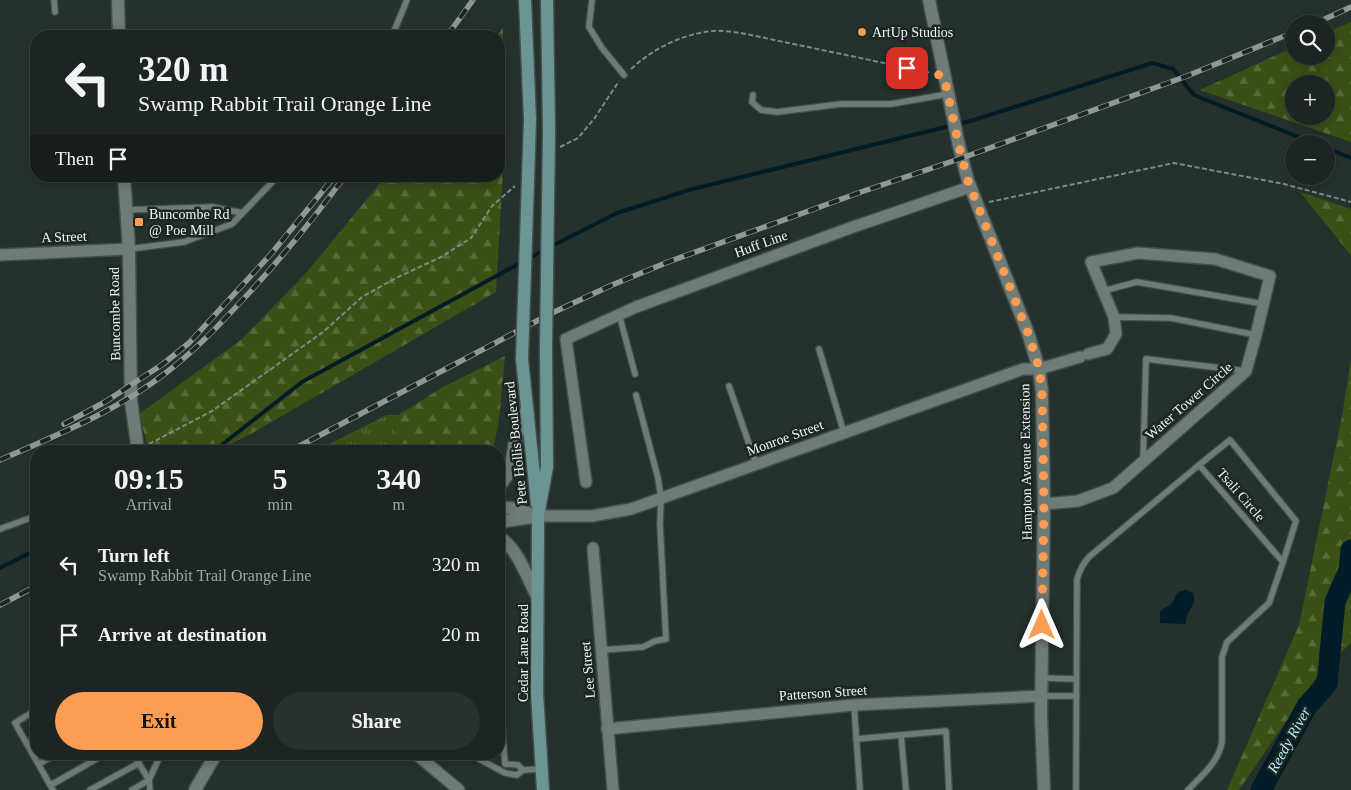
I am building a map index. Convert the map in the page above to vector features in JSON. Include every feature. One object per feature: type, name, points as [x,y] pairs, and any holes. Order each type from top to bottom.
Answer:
[{"type":"main road","name":"Pete Hollis Boulevard","points":[[525,0],[530,120],[522,360],[538,516]]},
{"type":"main road","name":"Pete Hollis Boulevard","points":[[538,516],[547,467],[546,348],[549,131],[547,0]]},
{"type":"main road","name":"Cedar Lane Road","points":[[538,516],[537,693],[543,790]]},
{"type":"street","points":[[118,0],[119,30]]},
{"type":"street","name":"Hampton Avenue Extension","points":[[929,0],[959,146],[970,187],[1028,333],[1039,368],[1042,392],[1044,504],[1042,678],[1044,790]]},
{"type":"street","name":"Buncombe Road","points":[[124,182],[129,249],[131,401],[137,445]]},
{"type":"street","name":"Huff Line","points":[[586,482],[566,339],[619,314],[841,231],[970,187]]},
{"type":"street","name":"A Street","points":[[0,255],[129,249]]},
{"type":"street","name":"Water Tower Circle","points":[[1039,368],[1107,349],[1116,334],[1114,317],[1091,262],[1138,252],[1215,259],[1270,276],[1246,371],[1113,488],[1078,501],[1044,504]]},
{"type":"street","name":"Monroe Street","points":[[538,516],[592,516],[631,509],[1022,368],[1039,368]]},
{"type":"street","points":[[505,479],[510,471],[516,437],[527,408]]},
{"type":"street","points":[[505,508],[538,516]]},
{"type":"street","points":[[505,521],[538,516]]},
{"type":"street","points":[[505,541],[515,554],[538,596]]},
{"type":"street","name":"Lee Street","points":[[593,548],[612,790]]},
{"type":"street","name":"Patterson Street","points":[[608,729],[854,705],[1042,696]]},
{"type":"street","points":[[195,790],[212,760]]},
{"type":"street","points":[[423,760],[459,790]]},
{"type":"lane","points":[[54,0],[55,12]]},
{"type":"lane","points":[[394,30],[407,0]]},
{"type":"lane","points":[[592,0],[589,27],[602,48],[624,75]]},
{"type":"lane","points":[[753,95],[752,102],[761,110],[777,112],[841,104],[890,104],[948,94]]},
{"type":"lane","points":[[129,249],[184,242],[232,224],[272,182]]},
{"type":"lane","points":[[125,210],[213,207],[242,213]]},
{"type":"lane","points":[[1104,291],[1137,282],[1264,304]]},
{"type":"lane","points":[[619,314],[635,374]]},
{"type":"lane","points":[[1114,317],[1171,318],[1256,335]]},
{"type":"lane","points":[[819,348],[844,433]]},
{"type":"lane","points":[[1143,462],[1146,359],[1246,371]]},
{"type":"lane","points":[[729,386],[756,464]]},
{"type":"lane","points":[[601,650],[643,647],[654,641],[666,640],[660,524],[661,498],[658,478],[636,395]]},
{"type":"lane","points":[[1188,790],[1216,760],[1220,753],[1222,742],[1222,658],[1224,649],[1233,635],[1269,603],[1296,521],[1230,440],[1199,465]]},
{"type":"lane","name":"Tsali Circle","points":[[1076,790],[1077,579],[1084,562],[1199,465],[1283,562]]},
{"type":"lane","points":[[0,529],[30,518]]},
{"type":"lane","points":[[1042,678],[1076,679]]},
{"type":"lane","points":[[1042,696],[1076,696]]},
{"type":"lane","points":[[854,705],[860,790]]},
{"type":"lane","points":[[30,714],[15,723],[30,749]]},
{"type":"lane","points":[[856,739],[946,731],[950,790]]},
{"type":"lane","points":[[902,735],[906,790]]},
{"type":"lane","points":[[36,760],[52,788],[96,760]]},
{"type":"lane","points":[[38,764],[45,760]]},
{"type":"lane","points":[[136,760],[149,780],[150,790]]},
{"type":"lane","points":[[132,790],[149,780],[158,760]]},
{"type":"lane","points":[[480,760],[505,773],[516,774],[523,770],[542,769]]},
{"type":"lane","points":[[505,760],[505,764],[518,765],[523,770]]},
{"type":"lane","points":[[90,790],[138,763]]},
{"type":"path","points":[[555,152],[578,138],[624,75],[642,59],[680,37],[714,31],[741,32],[944,76]]},
{"type":"path","points":[[978,205],[1174,163],[1284,184],[1351,202]]},
{"type":"path","points":[[148,445],[212,411],[323,332],[362,297],[396,278],[441,257],[471,238],[492,206],[515,186]]},
{"type":"green space","points":[[1351,22],[1351,142],[1302,125],[1335,125],[1335,75],[1285,75],[1285,119],[1200,90],[1285,51],[1285,65],[1335,65],[1335,29]]},
{"type":"green space","points":[[381,182],[502,182],[496,292],[229,445],[147,445],[139,414],[242,339],[306,273]]},
{"type":"green space","points":[[1300,192],[1351,209],[1351,257],[1350,254]]},
{"type":"green space","points":[[505,356],[499,420],[494,445],[392,445],[398,415],[443,387]]},
{"type":"green space","points":[[1351,359],[1351,643],[1320,672],[1239,790],[1227,790],[1299,625],[1342,416]]},
{"type":"green space","points":[[387,415],[398,415],[392,445],[327,445]]},
{"type":"water","points":[[1186,590],[1193,593],[1194,602],[1186,619],[1186,624],[1160,623],[1160,612],[1173,602],[1179,592]]},
{"type":"waterway","points":[[550,247],[617,213],[689,190],[974,120],[1152,63],[1173,69],[1194,95],[1294,135]]},
{"type":"waterway","points":[[1335,152],[1351,158]]},
{"type":"waterway","points":[[528,259],[544,250]]},
{"type":"waterway","points":[[222,445],[302,382],[522,262]]},
{"type":"waterway","name":"Reedy River","points":[[1261,790],[1307,706],[1327,684],[1335,602],[1349,570],[1351,550]]},
{"type":"waterway","points":[[0,568],[30,553]]},
{"type":"railway","points":[[451,30],[473,0]]},
{"type":"railway","points":[[1334,15],[1351,7]]},
{"type":"railway","points":[[301,445],[552,313],[612,285],[668,262],[1187,76],[1285,36]]},
{"type":"railway","points":[[64,424],[105,402],[163,364],[189,343],[271,254],[330,182]]},
{"type":"railway","points":[[34,445],[128,399],[189,354],[262,279],[340,182]]},
{"type":"railway","points":[[0,460],[30,447]]},
{"type":"railway","points":[[0,605],[30,589]]},
{"type":"place","name":"ArtUp Studios","points":[[862,32]]},
{"type":"place","name":"Buncombe Rd @ Poe Mill","points":[[139,222]]},
{"type":"route","points":[[907,68],[944,76],[968,181],[1028,333],[1039,368],[1042,392],[1044,504],[1042,625]]}]
